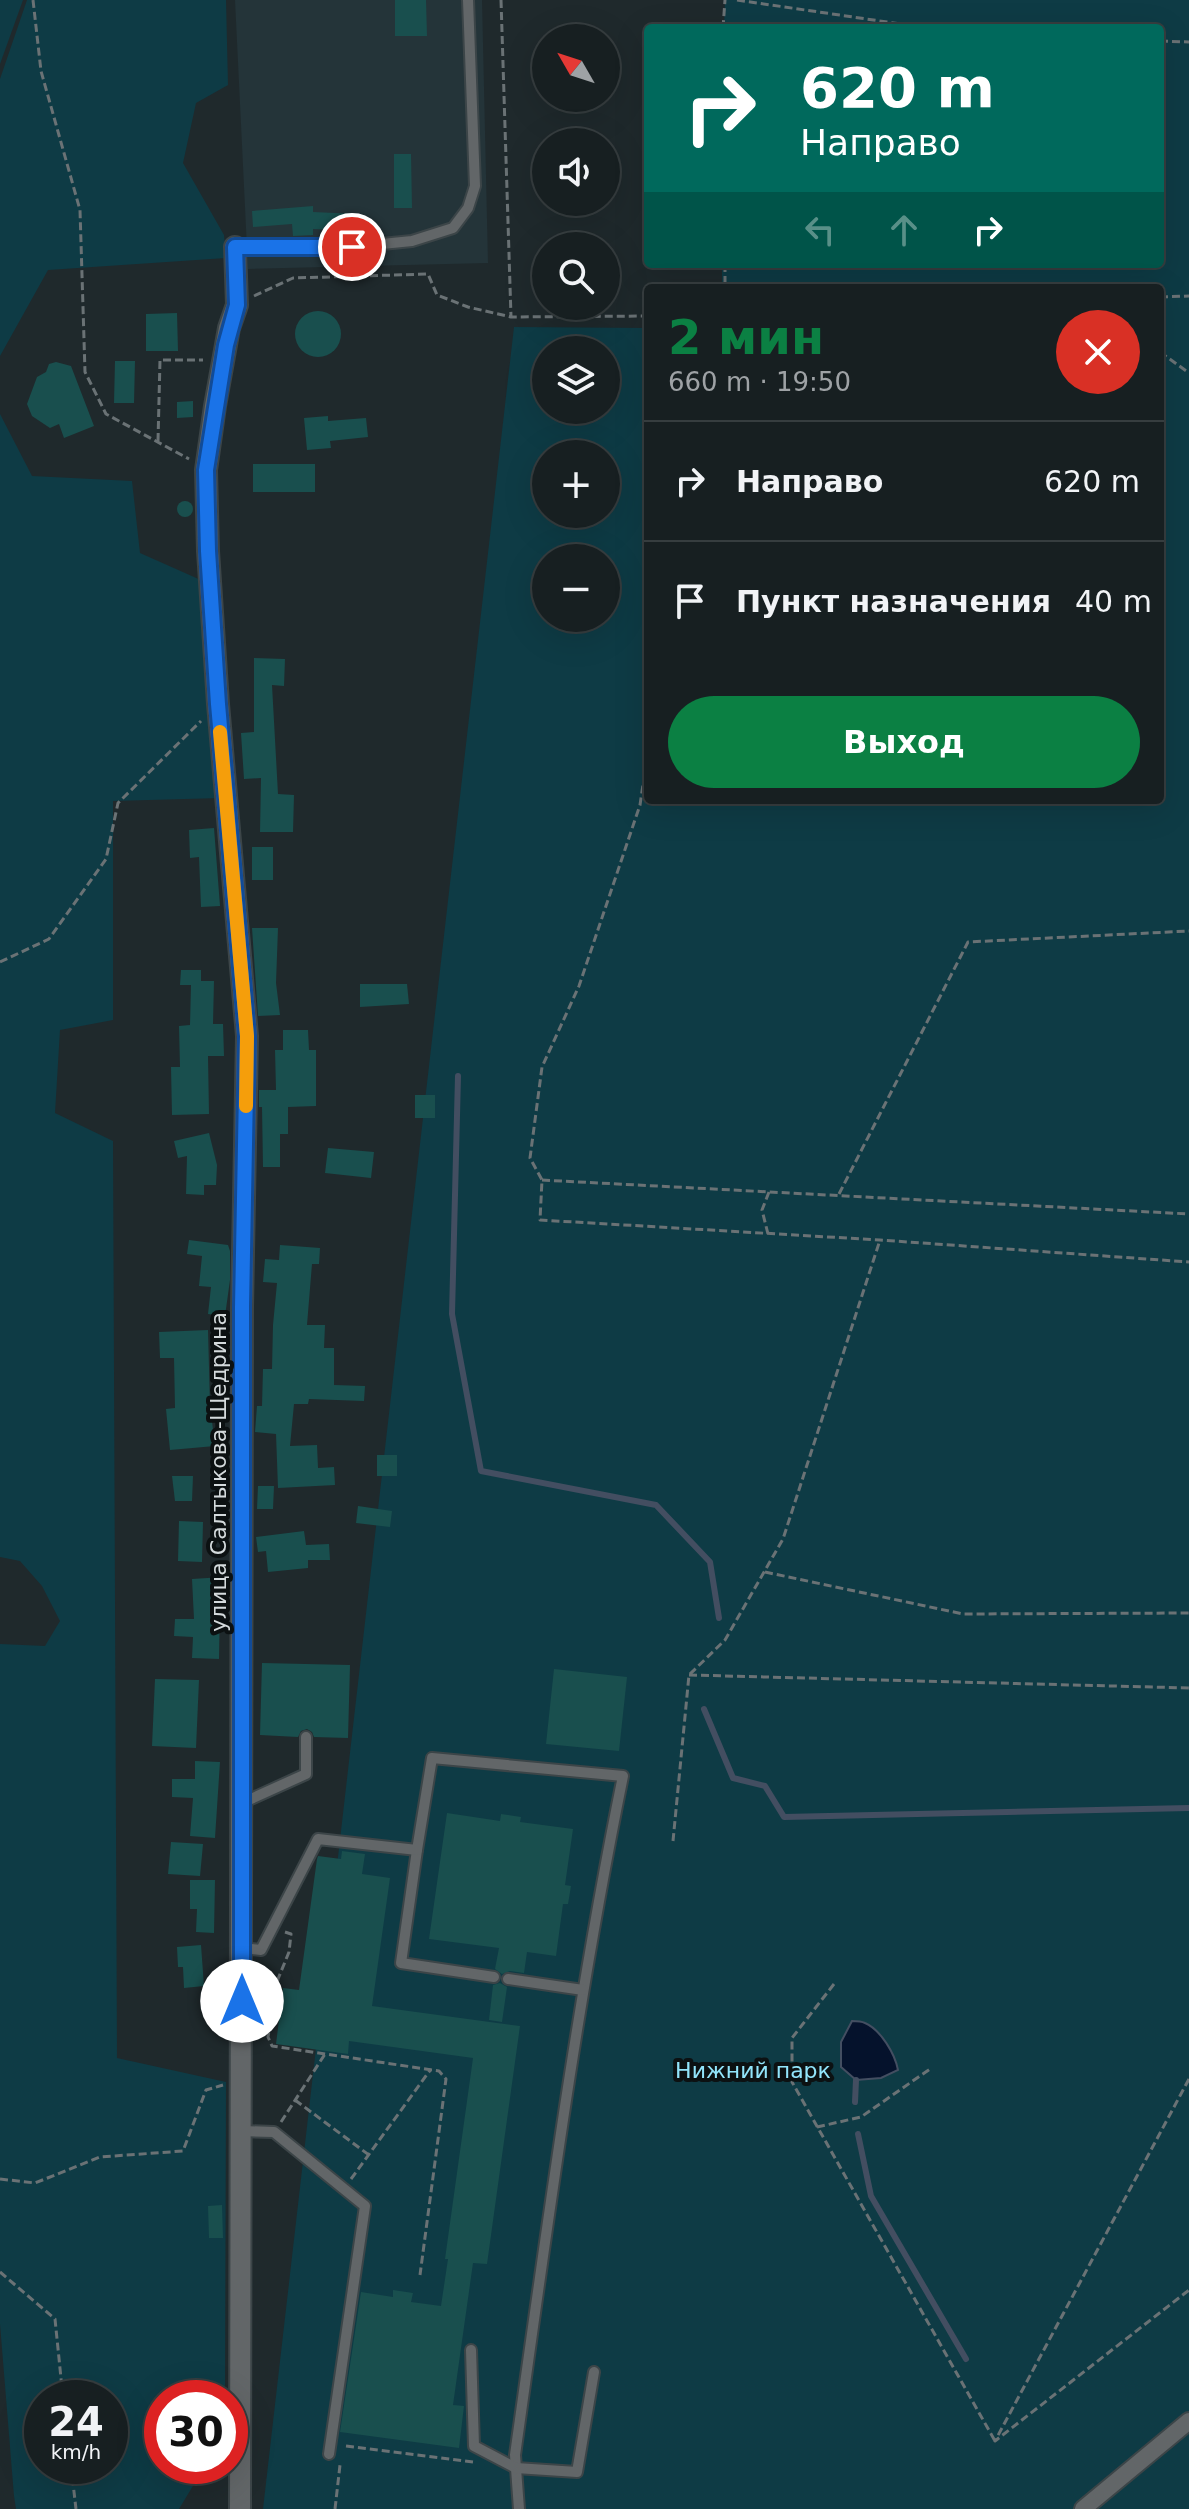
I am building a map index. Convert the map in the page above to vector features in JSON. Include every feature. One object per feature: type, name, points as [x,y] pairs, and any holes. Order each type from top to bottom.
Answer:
[{"type":"street","name":"улица Салтыкова-Щедрина","points":[[235,247],[237,305],[225,350],[206,470],[218,704],[247,1036],[242,1307],[240,2509]]},
{"type":"street","points":[[1083,2509],[1189,2421]]},
{"type":"lane","points":[[235,247],[352,247],[412,241],[453,228],[468,208],[475,186],[468,0]]},
{"type":"lane","points":[[242,1803],[306,1774],[306,1737]]},
{"type":"lane","points":[[494,1977],[401,1963],[432,1758],[623,1776],[599,1888],[515,2455],[519,2509]]},
{"type":"lane","points":[[242,1948],[261,1950],[318,1839],[417,1850]]},
{"type":"lane","points":[[508,1979],[583,1990]]},
{"type":"lane","points":[[242,2131],[274,2132],[365,2206],[330,2449]]},
{"type":"lane","points":[[471,2350],[474,2446],[516,2468],[577,2472],[594,2372]]},
{"type":"path","points":[[33,0],[41,71],[80,210],[85,372],[106,414],[206,470]]},
{"type":"path","points":[[501,0],[511,317]]},
{"type":"path","points":[[723,24],[725,0]]},
{"type":"path","points":[[737,0],[901,24]]},
{"type":"path","points":[[1164,41],[1189,42]]},
{"type":"path","points":[[237,305],[293,278],[428,274],[437,295],[468,307],[511,317],[644,316]]},
{"type":"path","points":[[1164,297],[1189,296]]},
{"type":"path","points":[[1164,355],[1189,373]]},
{"type":"path","points":[[158,441],[160,360],[209,360]]},
{"type":"path","points":[[0,962],[49,939],[106,859],[118,803],[218,704]]},
{"type":"path","points":[[644,778],[640,805],[579,986],[542,1067],[530,1158],[542,1180],[540,1220],[1189,1262]]},
{"type":"path","points":[[839,1195],[968,942],[1189,931]]},
{"type":"path","points":[[542,1180],[1189,1214]]},
{"type":"path","points":[[768,1235],[762,1210],[769,1192]]},
{"type":"path","points":[[673,1841],[689,1675],[725,1640],[783,1539],[880,1240]]},
{"type":"path","points":[[764,1571],[963,1614],[1189,1613]]},
{"type":"path","points":[[689,1675],[1189,1688]]},
{"type":"path","points":[[273,1927],[291,1934],[289,1952],[278,1979],[268,2037],[272,2046],[431,2069],[439,2071],[446,2079],[420,2275]]},
{"type":"path","points":[[834,1984],[792,2038],[792,2082],[995,2441]]},
{"type":"path","points":[[274,2132],[325,2054]]},
{"type":"path","points":[[345,2189],[431,2069]]},
{"type":"path","points":[[817,2127],[861,2117],[930,2069]]},
{"type":"path","points":[[995,2441],[1189,2079]]},
{"type":"path","points":[[0,2179],[35,2183],[100,2157],[183,2151],[206,2090],[242,2080]]},
{"type":"path","points":[[295,2100],[369,2155]]},
{"type":"path","points":[[0,2272],[55,2319],[61,2380]]},
{"type":"path","points":[[995,2441],[1189,2290]]},
{"type":"path","points":[[330,2449],[342,2445],[484,2464]]},
{"type":"path","points":[[335,2509],[342,2445]]},
{"type":"path","points":[[73,2484],[76,2509]]},
{"type":"shaded area","points":[[235,0],[482,0],[488,263],[248,269]]},
{"type":"shaded area","points":[[852,2021],[871,2026],[882,2037],[898,2070],[881,2078],[856,2080],[841,2067],[841,2042]]},
{"type":"green space","points":[[0,0],[23,0],[0,64]]},
{"type":"green space","points":[[27,0],[226,0],[228,85],[196,103],[183,163],[224,235],[226,258],[48,270],[0,356],[0,79]]},
{"type":"green space","name":"Нижний парк","points":[[725,0],[1189,0],[1189,2509],[263,2509],[514,327],[644,328],[644,804],[1164,804],[1164,284],[722,284],[722,268],[1164,268],[1164,24],[724,24]]},
{"type":"green space","points":[[0,414],[32,476],[132,481],[140,553],[203,581],[221,798],[113,801],[113,1020],[60,1030],[55,1113],[113,1141],[117,2058],[226,2082],[225,2380],[144,2380],[144,2484],[194,2484],[179,2509],[16,2509],[0,2324],[0,1644],[45,1646],[60,1621],[42,1586],[20,1561],[0,1557]]},
{"type":"building","points":[[395,0],[426,0],[427,36],[395,36]]},
{"type":"building","points":[[394,154],[411,154],[412,208],[394,208]]},
{"type":"building","points":[[313,206],[313,212],[357,214],[356,231],[313,229],[313,235],[293,236],[292,224],[253,227],[252,211]]},
{"type":"building","points":[[318,311],[335,317],[341,334],[335,351],[318,357],[301,351],[295,334],[301,317]]},
{"type":"building","points":[[177,313],[178,351],[146,351],[146,314]]},
{"type":"building","points":[[115,361],[135,361],[134,403],[114,403]]},
{"type":"building","points":[[56,362],[71,366],[94,426],[64,438],[59,424],[50,428],[32,416],[27,404],[37,377],[46,372],[49,364]]},
{"type":"building","points":[[193,401],[193,417],[177,418],[177,402]]},
{"type":"building","points":[[328,416],[328,421],[366,418],[368,437],[330,441],[331,448],[307,450],[304,418]]},
{"type":"building","points":[[253,464],[315,464],[315,492],[253,492]]},
{"type":"building","points":[[182,501],[188,501],[193,509],[191,515],[182,517],[177,512],[177,506]]},
{"type":"building","points":[[254,658],[285,659],[284,686],[272,685],[278,794],[294,795],[293,832],[260,832],[261,778],[244,779],[241,733],[254,732]]},
{"type":"building","points":[[214,828],[220,906],[201,907],[199,857],[190,858],[189,830]]},
{"type":"building","points":[[252,847],[273,847],[273,880],[252,880]]},
{"type":"building","points":[[252,928],[278,928],[276,983],[280,1015],[258,1016]]},
{"type":"building","points":[[181,970],[201,970],[201,981],[214,981],[213,1024],[223,1024],[224,1056],[208,1056],[209,1114],[172,1115],[171,1067],[180,1067],[179,1026],[190,1025],[191,985],[180,985]]},
{"type":"building","points":[[360,984],[407,984],[409,1004],[360,1007]]},
{"type":"building","points":[[283,1030],[308,1030],[309,1050],[316,1050],[316,1106],[288,1107],[288,1134],[280,1134],[280,1167],[263,1167],[259,1090],[276,1090],[275,1050],[283,1050]]},
{"type":"building","points":[[415,1095],[435,1095],[435,1118],[415,1118]]},
{"type":"building","points":[[209,1133],[217,1165],[216,1185],[204,1185],[204,1195],[186,1194],[187,1156],[178,1158],[174,1141]]},
{"type":"building","points":[[328,1148],[374,1152],[371,1178],[325,1173]]},
{"type":"building","points":[[189,1240],[228,1245],[230,1280],[225,1316],[208,1314],[211,1287],[199,1286],[202,1256],[187,1254]]},
{"type":"building","points":[[280,1245],[320,1248],[319,1264],[312,1264],[307,1325],[325,1325],[324,1348],[334,1348],[334,1385],[365,1386],[364,1401],[309,1399],[308,1404],[294,1404],[290,1446],[317,1445],[318,1468],[334,1467],[335,1485],[278,1488],[276,1434],[255,1432],[257,1406],[262,1406],[263,1369],[272,1369],[277,1283],[263,1282],[265,1259],[279,1260]]},
{"type":"building","points":[[208,1330],[210,1405],[215,1446],[170,1450],[166,1409],[175,1408],[174,1358],[160,1358],[159,1332]]},
{"type":"building","points":[[377,1455],[397,1455],[397,1476],[377,1476]]},
{"type":"building","points":[[172,1476],[193,1476],[192,1501],[175,1501]]},
{"type":"building","points":[[258,1486],[274,1486],[273,1509],[257,1509]]},
{"type":"building","points":[[358,1506],[392,1511],[390,1527],[356,1523]]},
{"type":"building","points":[[179,1521],[203,1522],[202,1562],[178,1561]]},
{"type":"building","points":[[304,1531],[306,1545],[329,1544],[330,1560],[308,1560],[308,1568],[268,1572],[266,1551],[258,1552],[256,1537]]},
{"type":"building","points":[[223,1577],[219,1659],[192,1658],[193,1637],[174,1636],[175,1619],[194,1619],[192,1579]]},
{"type":"building","points":[[262,1663],[350,1665],[348,1738],[314,1737],[307,1729],[301,1731],[298,1737],[260,1735]]},
{"type":"building","points":[[554,1669],[627,1677],[619,1751],[546,1744]]},
{"type":"building","points":[[155,1679],[199,1680],[196,1748],[152,1746]]},
{"type":"building","points":[[195,1761],[220,1762],[215,1838],[190,1836],[193,1798],[172,1797],[172,1779],[195,1779]]},
{"type":"building","points":[[447,1813],[500,1821],[501,1814],[521,1817],[520,1822],[573,1829],[565,1885],[571,1886],[568,1904],[563,1904],[556,1956],[527,1952],[524,1973],[510,1971],[502,1974],[495,1969],[499,1948],[429,1939]]},
{"type":"building","points":[[171,1842],[203,1844],[200,1876],[168,1874]]},
{"type":"building","points":[[342,1851],[365,1854],[362,1874],[390,1878],[372,2006],[520,2026],[487,2264],[473,2263],[453,2405],[464,2406],[459,2448],[340,2432],[361,2292],[393,2297],[393,2290],[413,2293],[411,2302],[441,2306],[473,2058],[349,2041],[348,2054],[276,2044],[283,1988],[299,1990],[318,1856],[341,1859]]},
{"type":"building","points":[[190,1880],[215,1880],[214,1933],[196,1932],[197,1909],[190,1909]]},
{"type":"building","points":[[201,1945],[204,1986],[184,1988],[183,1967],[178,1967],[177,1947]]},
{"type":"building","points":[[500,1983],[507,1987],[502,2022],[489,2020],[493,1985]]},
{"type":"building","points":[[222,2205],[223,2238],[209,2238],[208,2206]]},
{"type":"waterway","points":[[458,1076],[452,1314],[481,1471],[656,1505],[710,1562],[719,1618]]},
{"type":"waterway","points":[[704,1709],[733,1778],[765,1786],[784,1817],[1189,1808]]},
{"type":"waterway","points":[[855,2102],[856,2080]]},
{"type":"waterway","points":[[858,2134],[871,2196],[966,2359]]},
{"type":"slow traffic","points":[[220,732],[247,1036],[246,1106]]},
{"type":"route","points":[[242,2001],[242,1307],[247,1036],[218,704],[206,470],[229,328],[237,305],[235,247],[352,247]]}]
